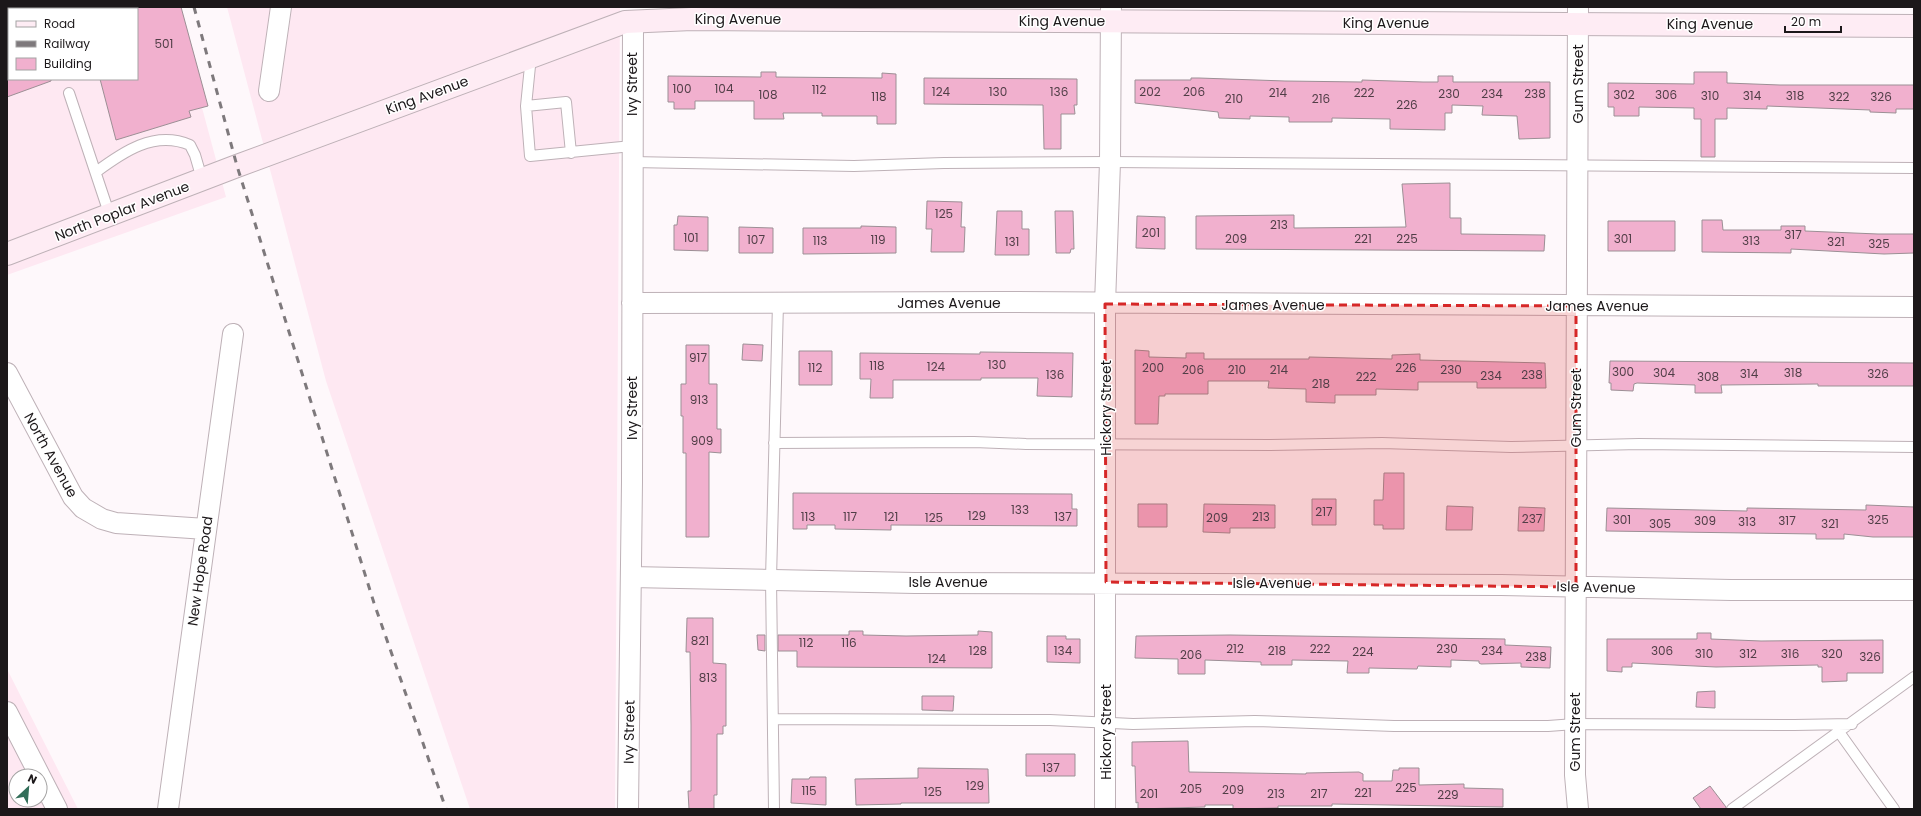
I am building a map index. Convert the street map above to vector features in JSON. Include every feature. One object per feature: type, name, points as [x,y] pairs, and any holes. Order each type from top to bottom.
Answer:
[{"type":"street","points":[[268,91],[281,7]]},
{"type":"street","name":"King Avenue","points":[[237,166],[603,30],[633,14],[692,19],[1111,14],[1578,15],[1914,26]]},
{"type":"street","name":"Ivy Street","points":[[628,809],[631,577],[633,14]]},
{"type":"street","name":"Hickory Street","points":[[1105,809],[1105,304],[1110,162],[1111,14]]},
{"type":"street","name":"Gum Street","points":[[1578,15],[1575,724],[1575,775],[1578,809]]},
{"type":"street","name":"North Poplar Avenue","points":[[7,254],[110,216],[237,166]]},
{"type":"street","name":"James Avenue","points":[[632,304],[778,303],[1914,307]]},
{"type":"street","name":"New Hope Road","points":[[168,809],[233,334]]},
{"type":"street","name":"North Avenue","points":[[7,373],[66,486],[83,508],[102,519],[116,523],[206,529]]},
{"type":"street","name":"Isle Avenue","points":[[631,577],[915,583],[1106,582],[1914,590]]},
{"type":"street","points":[[8,717],[36,768]]},
{"type":"street","points":[[48,792],[56,809]]},
{"type":"lane","points":[[531,56],[526,106],[530,156],[571,152],[854,166],[944,163],[1110,162],[1578,164],[1914,168]]},
{"type":"lane","points":[[69,93],[110,216]]},
{"type":"lane","points":[[526,106],[566,102],[571,152]]},
{"type":"lane","points":[[96,172],[122,152],[158,140],[178,140],[190,145],[195,155],[202,180]]},
{"type":"lane","points":[[774,809],[771,579],[778,303]]},
{"type":"lane","points":[[774,443],[974,442],[1511,446],[1576,444],[1914,447]]},
{"type":"lane","points":[[1732,809],[1914,678]]},
{"type":"lane","points":[[773,719],[1050,720],[1133,724],[1255,721],[1394,726],[1548,726],[1575,724],[1852,724]]},
{"type":"lane","points":[[1839,732],[1894,809]]},
{"type":"highlighted area","points":[[1105,304],[1576,306],[1576,587],[1106,582]]},
{"type":"shaded area","points":[[7,7],[175,7],[226,197],[7,275]]},
{"type":"shaded area","points":[[227,7],[620,7],[615,809],[470,809],[326,381]]},
{"type":"shaded area","points":[[7,669],[78,809],[7,809]]},
{"type":"building","points":[[181,7],[208,106],[189,111],[191,117],[116,140],[100,80],[138,80],[137,8]]},
{"type":"building","points":[[761,72],[776,72],[776,77],[882,78],[882,73],[896,74],[896,124],[877,124],[877,116],[822,116],[822,113],[783,113],[784,119],[754,119],[754,101],[695,101],[695,109],[674,109],[674,102],[668,102],[668,76],[761,77]]},
{"type":"building","points":[[1694,72],[1727,72],[1727,83],[1780,85],[1914,85],[1914,109],[1896,109],[1896,113],[1870,112],[1870,110],[1767,106],[1767,109],[1727,108],[1727,119],[1715,119],[1715,157],[1701,157],[1701,119],[1694,119],[1694,108],[1639,107],[1639,116],[1614,116],[1614,107],[1608,107],[1608,83],[1694,84]]},
{"type":"building","points":[[1438,76],[1453,76],[1453,82],[1550,82],[1550,138],[1519,139],[1517,116],[1482,115],[1483,106],[1452,105],[1452,113],[1445,113],[1445,130],[1390,129],[1390,119],[1332,118],[1332,122],[1289,122],[1289,117],[1250,116],[1250,119],[1219,118],[1218,112],[1135,103],[1135,80],[1191,80],[1191,78],[1199,78],[1285,81],[1362,82],[1362,80],[1438,82]]},
{"type":"building","points":[[924,78],[1077,79],[1077,105],[1074,105],[1075,114],[1061,114],[1061,149],[1044,149],[1043,105],[924,104]]},
{"type":"building","points":[[7,79],[51,80],[51,81],[7,97]]},
{"type":"building","points":[[1450,183],[1450,218],[1461,218],[1461,234],[1545,235],[1544,251],[1196,249],[1196,216],[1294,215],[1294,228],[1406,227],[1402,184]]},
{"type":"building","points":[[927,201],[962,202],[961,227],[965,227],[964,252],[931,252],[932,229],[926,229]]},
{"type":"building","points":[[997,211],[1022,211],[1022,229],[1029,229],[1029,255],[995,255]]},
{"type":"building","points":[[1055,211],[1073,211],[1074,249],[1071,249],[1070,253],[1056,253]]},
{"type":"building","points":[[678,216],[708,217],[708,251],[674,250],[674,225],[677,225]]},
{"type":"building","points":[[1137,216],[1165,217],[1165,249],[1136,248]]},
{"type":"building","points":[[1702,220],[1722,220],[1723,230],[1781,230],[1781,226],[1805,226],[1805,231],[1914,234],[1914,253],[1884,254],[1791,249],[1791,253],[1702,252]]},
{"type":"building","points":[[1608,221],[1675,221],[1675,251],[1608,251]]},
{"type":"building","points":[[861,226],[896,227],[896,253],[803,254],[803,228],[861,228]]},
{"type":"building","points":[[739,227],[773,228],[773,253],[739,253]]},
{"type":"building","points":[[743,344],[763,345],[762,361],[742,360]]},
{"type":"building","points":[[686,345],[709,345],[709,384],[717,384],[717,429],[721,429],[721,453],[709,452],[709,537],[686,537],[686,453],[683,453],[681,384],[686,384]]},
{"type":"building","points":[[1135,350],[1149,351],[1149,357],[1186,358],[1186,353],[1204,353],[1204,359],[1309,359],[1309,357],[1392,359],[1392,355],[1420,354],[1420,360],[1545,363],[1546,388],[1477,388],[1477,382],[1418,382],[1418,390],[1376,389],[1376,395],[1335,395],[1335,403],[1306,402],[1306,389],[1268,388],[1269,381],[1208,381],[1208,394],[1165,394],[1165,396],[1159,396],[1158,424],[1135,424]]},
{"type":"building","points":[[799,351],[832,351],[832,385],[799,385]]},
{"type":"building","points":[[980,352],[1073,353],[1072,397],[1037,396],[1038,378],[981,378],[981,380],[893,380],[893,398],[870,398],[871,379],[860,379],[860,353],[980,354]]},
{"type":"building","points":[[1610,361],[1914,363],[1914,386],[1818,386],[1818,384],[1721,385],[1722,393],[1695,393],[1695,385],[1637,383],[1634,384],[1633,391],[1611,390],[1611,383],[1609,383]]},
{"type":"building","points":[[1384,473],[1404,473],[1404,529],[1383,529],[1383,525],[1374,525],[1374,500],[1383,500]]},
{"type":"building","points":[[793,493],[1072,494],[1072,509],[1077,509],[1077,526],[891,525],[891,530],[835,529],[835,525],[807,525],[807,529],[793,529]]},
{"type":"building","points":[[1312,499],[1336,499],[1336,525],[1312,525]]},
{"type":"building","points":[[1138,504],[1167,504],[1167,527],[1138,527]]},
{"type":"building","points":[[1204,504],[1275,505],[1275,528],[1230,528],[1230,533],[1203,532]]},
{"type":"building","points":[[1866,505],[1914,507],[1914,537],[1873,537],[1844,534],[1844,539],[1816,539],[1816,534],[1606,531],[1607,508],[1747,511],[1747,508],[1866,510]]},
{"type":"building","points":[[1447,506],[1473,507],[1472,530],[1446,530]]},
{"type":"building","points":[[1519,507],[1545,508],[1544,531],[1518,531]]},
{"type":"building","points":[[687,618],[713,618],[713,663],[726,664],[726,726],[723,726],[723,734],[717,734],[717,795],[714,795],[714,809],[689,809],[688,791],[691,791],[691,725],[690,652],[686,652]]},
{"type":"building","points":[[849,631],[863,631],[863,635],[906,636],[978,635],[978,631],[992,632],[992,668],[797,667],[797,651],[778,651],[778,635],[849,635]]},
{"type":"building","points":[[1697,633],[1711,633],[1711,639],[1761,641],[1883,640],[1883,673],[1847,673],[1847,681],[1822,682],[1822,667],[1818,667],[1818,665],[1716,667],[1632,663],[1632,667],[1622,667],[1622,672],[1607,671],[1607,639],[1697,639]]},
{"type":"building","points":[[757,635],[765,635],[765,651],[758,650]]},
{"type":"building","points":[[1230,635],[1505,639],[1505,645],[1551,647],[1550,668],[1521,667],[1521,663],[1481,664],[1479,661],[1451,660],[1451,667],[1418,666],[1417,669],[1369,668],[1369,673],[1347,673],[1348,661],[1292,660],[1292,665],[1261,665],[1261,662],[1205,660],[1205,674],[1178,674],[1178,659],[1135,658],[1136,636]]},
{"type":"building","points":[[1047,636],[1066,636],[1066,639],[1080,639],[1080,663],[1047,662]]},
{"type":"building","points":[[1715,691],[1715,708],[1696,707],[1697,692]]},
{"type":"building","points":[[922,696],[954,696],[953,711],[922,710]]},
{"type":"building","points":[[1188,741],[1189,772],[1306,774],[1359,772],[1363,774],[1363,781],[1392,781],[1393,770],[1399,770],[1399,768],[1419,768],[1419,785],[1464,784],[1464,788],[1503,789],[1503,807],[1332,804],[1332,806],[1278,806],[1278,808],[1233,809],[1233,805],[1205,805],[1205,807],[1138,809],[1138,802],[1136,803],[1135,766],[1132,766],[1132,742]]},
{"type":"building","points":[[1026,754],[1075,754],[1075,776],[1026,776]]},
{"type":"building","points":[[918,768],[988,769],[989,803],[901,803],[856,805],[855,779],[918,778]]},
{"type":"building","points":[[810,777],[826,777],[826,805],[791,803],[792,779],[809,779]]},
{"type":"building","points":[[1710,786],[1726,809],[1701,809],[1693,798]]},
{"type":"railway","points":[[194,7],[237,166],[374,603],[446,809]]}]
